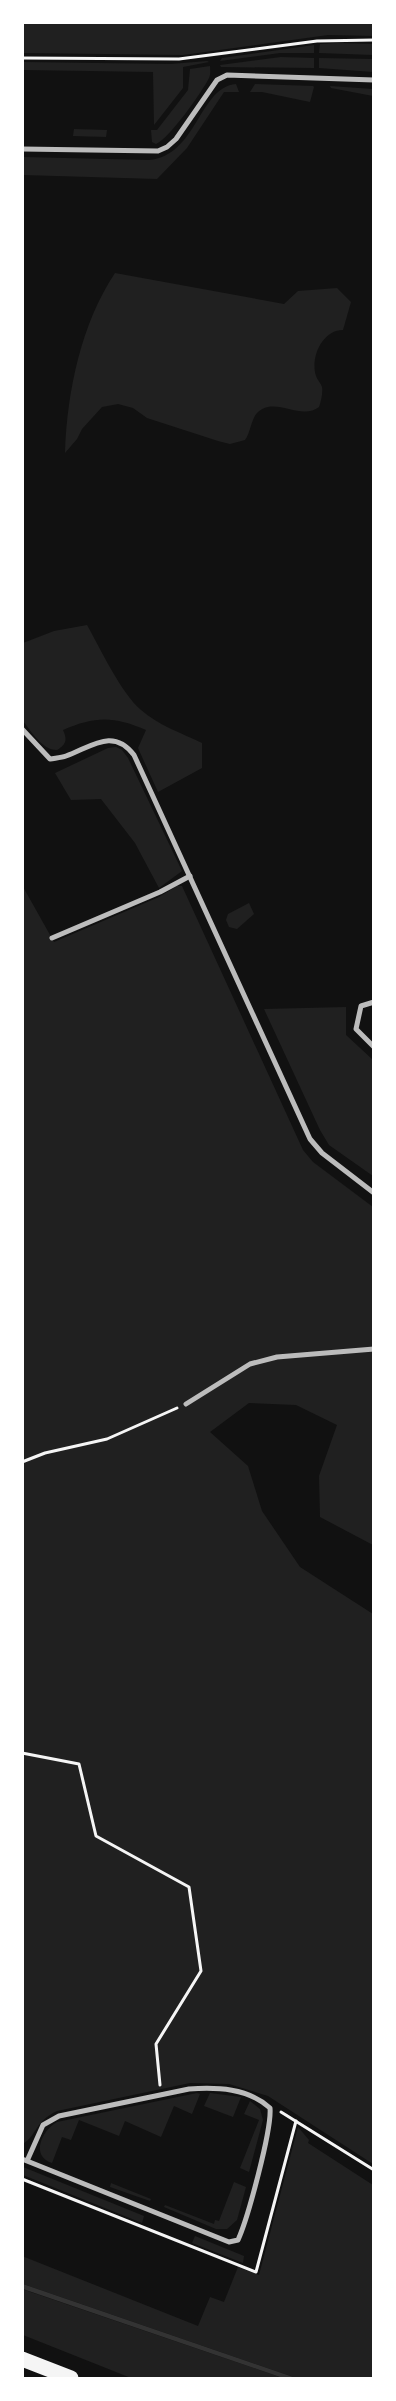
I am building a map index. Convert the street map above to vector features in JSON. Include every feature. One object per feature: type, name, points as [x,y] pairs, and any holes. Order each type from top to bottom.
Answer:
[{"type":"highway","points":[[22,2359],[71,2378]]},
{"type":"street","points":[[22,149],[158,151],[167,147],[176,139],[217,80],[227,75],[374,80]]},
{"type":"street","points":[[22,729],[50,758],[65,757],[82,748],[112,740],[126,744],[134,755],[310,1139],[322,1153],[374,1193]]},
{"type":"street","points":[[52,938],[160,892],[190,876]]},
{"type":"street","points":[[374,1002],[361,1006],[356,1029],[374,1047]]},
{"type":"street","points":[[186,1404],[250,1364],[276,1357],[374,1349]]},
{"type":"street","points":[[189,2089],[231,2090],[251,2096],[270,2108],[269,2125],[245,2219],[238,2240],[233,2242],[25,2160],[38,2133],[50,2119],[162,2094],[189,2089]]},
{"type":"path","points":[[22,58],[179,60],[317,40],[374,40]]},
{"type":"path","points":[[22,1462],[45,1453],[107,1439],[186,1404]]},
{"type":"path","points":[[22,1753],[79,1764],[96,1836],[189,1887],[200,1971],[156,2044],[162,2094]]},
{"type":"path","points":[[270,2108],[289,2116],[374,2170]]},
{"type":"shaded area","points":[[23,22],[373,22],[374,36],[328,35],[183,55],[23,53]]},
{"type":"shaded area","points":[[320,44],[373,44],[373,55],[319,53]]},
{"type":"shaded area","points":[[314,45],[314,53],[280,53],[220,61],[222,58]]},
{"type":"shaded area","points":[[281,57],[314,58],[314,68],[221,67],[220,65]]},
{"type":"shaded area","points":[[319,58],[373,59],[373,72],[319,68]]},
{"type":"shaded area","points":[[23,62],[171,64],[209,62],[183,67],[183,88],[154,125],[153,72],[23,70]]},
{"type":"shaded area","points":[[210,66],[209,78],[185,114],[162,140],[156,144],[152,142],[151,130],[157,130],[188,90],[190,69]]},
{"type":"shaded area","points":[[236,84],[239,92],[224,92],[187,148],[157,179],[23,175],[23,157],[149,160],[165,156],[178,147],[188,135],[214,97],[224,88]]},
{"type":"shaded area","points":[[255,84],[314,87],[310,102],[262,92],[250,92]]},
{"type":"shaded area","points":[[330,86],[373,89],[373,96],[331,88]]},
{"type":"shaded area","points":[[74,129],[107,130],[106,137],[73,136]]},
{"type":"shaded area","points":[[115,273],[284,304],[298,291],[337,288],[351,302],[343,330],[329,335],[319,346],[316,354],[315,369],[322,389],[319,407],[312,411],[296,411],[272,406],[265,408],[258,412],[252,421],[245,440],[230,444],[147,418],[133,408],[118,404],[102,407],[82,429],[77,439],[65,453],[69,406],[78,359],[93,314]]},
{"type":"shaded area","points":[[87,625],[111,670],[133,702],[155,720],[202,743],[202,768],[158,792],[138,748],[146,730],[114,720],[105,719],[85,722],[63,730],[65,741],[63,746],[57,750],[46,747],[33,735],[23,721],[23,643],[54,631]]},
{"type":"shaded area","points":[[116,747],[122,750],[128,758],[182,871],[159,888],[135,843],[101,799],[71,800],[55,773],[108,748]]},
{"type":"shaded area","points":[[22,885],[54,942],[159,897],[177,886],[182,886],[303,1150],[313,1162],[373,1207],[373,1545],[320,1517],[319,1476],[337,1425],[296,1405],[249,1403],[210,1432],[248,1466],[262,1511],[300,1567],[373,1614],[373,2164],[268,2096],[229,2084],[190,2083],[57,2111],[44,2119],[23,2144]]},
{"type":"shaded area","points":[[249,903],[254,914],[237,929],[229,927],[226,920],[228,914]]},
{"type":"shaded area","points":[[346,1007],[346,1035],[373,1060],[373,1176],[329,1145],[320,1130],[264,1009]]},
{"type":"shaded area","points":[[197,2093],[200,2094],[192,2114],[174,2106],[161,2137],[125,2121],[119,2136],[79,2120],[71,2140],[62,2137],[52,2163],[45,2160],[41,2155],[40,2149],[43,2137],[57,2122]]},
{"type":"shaded area","points":[[210,2093],[241,2097],[233,2117],[204,2106]]},
{"type":"shaded area","points":[[250,2101],[260,2109],[263,2120],[249,2172],[240,2168],[259,2120],[244,2114]]},
{"type":"shaded area","points":[[298,2127],[309,2140],[308,2143],[373,2185],[373,2378],[296,2378],[23,2284],[22,2256],[198,2326],[210,2297],[224,2302],[238,2267],[259,2275]]},
{"type":"shaded area","points":[[23,2167],[144,2216],[142,2223],[23,2175]]},
{"type":"shaded area","points":[[234,2182],[246,2187],[237,2220],[227,2229],[216,2229],[164,2207],[165,2205],[214,2224],[215,2220],[219,2221]]},
{"type":"shaded area","points":[[111,2183],[151,2199],[150,2201],[110,2187]]},
{"type":"shaded area","points":[[195,2236],[244,2256],[243,2263],[192,2243]]},
{"type":"shaded area","points":[[23,2284],[296,2378],[283,2378],[23,2289]]},
{"type":"shaded area","points":[[22,2289],[283,2378],[131,2378],[23,2335]]}]
